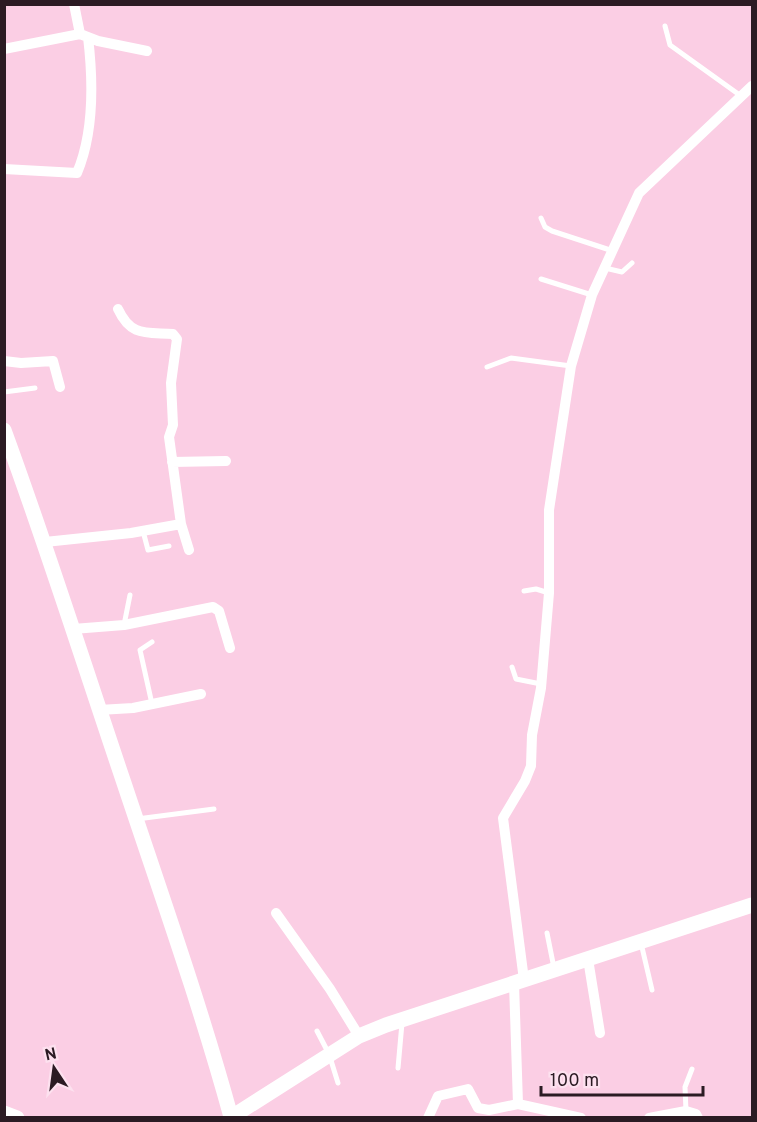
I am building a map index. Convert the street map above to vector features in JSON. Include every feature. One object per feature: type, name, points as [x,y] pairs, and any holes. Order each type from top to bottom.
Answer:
[{"type":"street","points":[[4,169],[77,173],[92,98],[93,76],[74,4]]},
{"type":"street","points":[[4,49],[84,35],[147,51]]},
{"type":"street","points":[[518,1104],[519,981],[503,818],[525,781],[531,766],[532,735],[541,684],[549,593],[549,510],[571,366],[592,296],[644,188],[753,86]]},
{"type":"street","points":[[118,309],[128,326],[136,331],[173,334],[177,339],[171,383],[173,425],[169,436],[181,524],[189,550]]},
{"type":"street","points":[[4,361],[21,363],[53,361],[57,368],[60,387]]},
{"type":"street","points":[[4,430],[45,542],[215,1058],[230,1117],[359,1036],[402,1018],[753,905]]},
{"type":"street","points":[[172,462],[226,461]]},
{"type":"street","points":[[45,542],[143,531],[181,524]]},
{"type":"street","points":[[73,629],[123,625],[217,608],[230,648]]},
{"type":"street","points":[[99,710],[133,708],[201,694]]},
{"type":"street","points":[[276,913],[330,989],[359,1036]]},
{"type":"street","points":[[588,959],[600,1033]]},
{"type":"street","points":[[428,1118],[438,1096],[468,1089],[478,1108],[489,1110],[518,1104],[531,1112],[581,1118]]},
{"type":"street","points":[[649,1118],[686,1111],[696,1114],[698,1118]]},
{"type":"street","points":[[4,1113],[16,1118]]},
{"type":"lane","points":[[665,26],[670,45],[741,96]]},
{"type":"lane","points":[[541,218],[545,227],[552,231],[613,251]]},
{"type":"lane","points":[[605,268],[622,272],[632,263]]},
{"type":"lane","points":[[541,279],[592,296]]},
{"type":"lane","points":[[487,367],[511,358],[571,366]]},
{"type":"lane","points":[[4,392],[35,388]]},
{"type":"lane","points":[[143,531],[148,550],[168,546]]},
{"type":"lane","points":[[524,591],[536,589],[549,593]]},
{"type":"lane","points":[[123,625],[130,595]]},
{"type":"lane","points":[[152,704],[140,650],[153,642]]},
{"type":"lane","points":[[512,667],[516,679],[541,684]]},
{"type":"lane","points":[[136,819],[214,809]]},
{"type":"lane","points":[[547,933],[554,970]]},
{"type":"lane","points":[[641,942],[652,990]]},
{"type":"lane","points":[[398,1068],[402,1018]]},
{"type":"lane","points":[[317,1031],[329,1054],[338,1083]]},
{"type":"lane","points":[[686,1111],[685,1087],[692,1069]]}]
